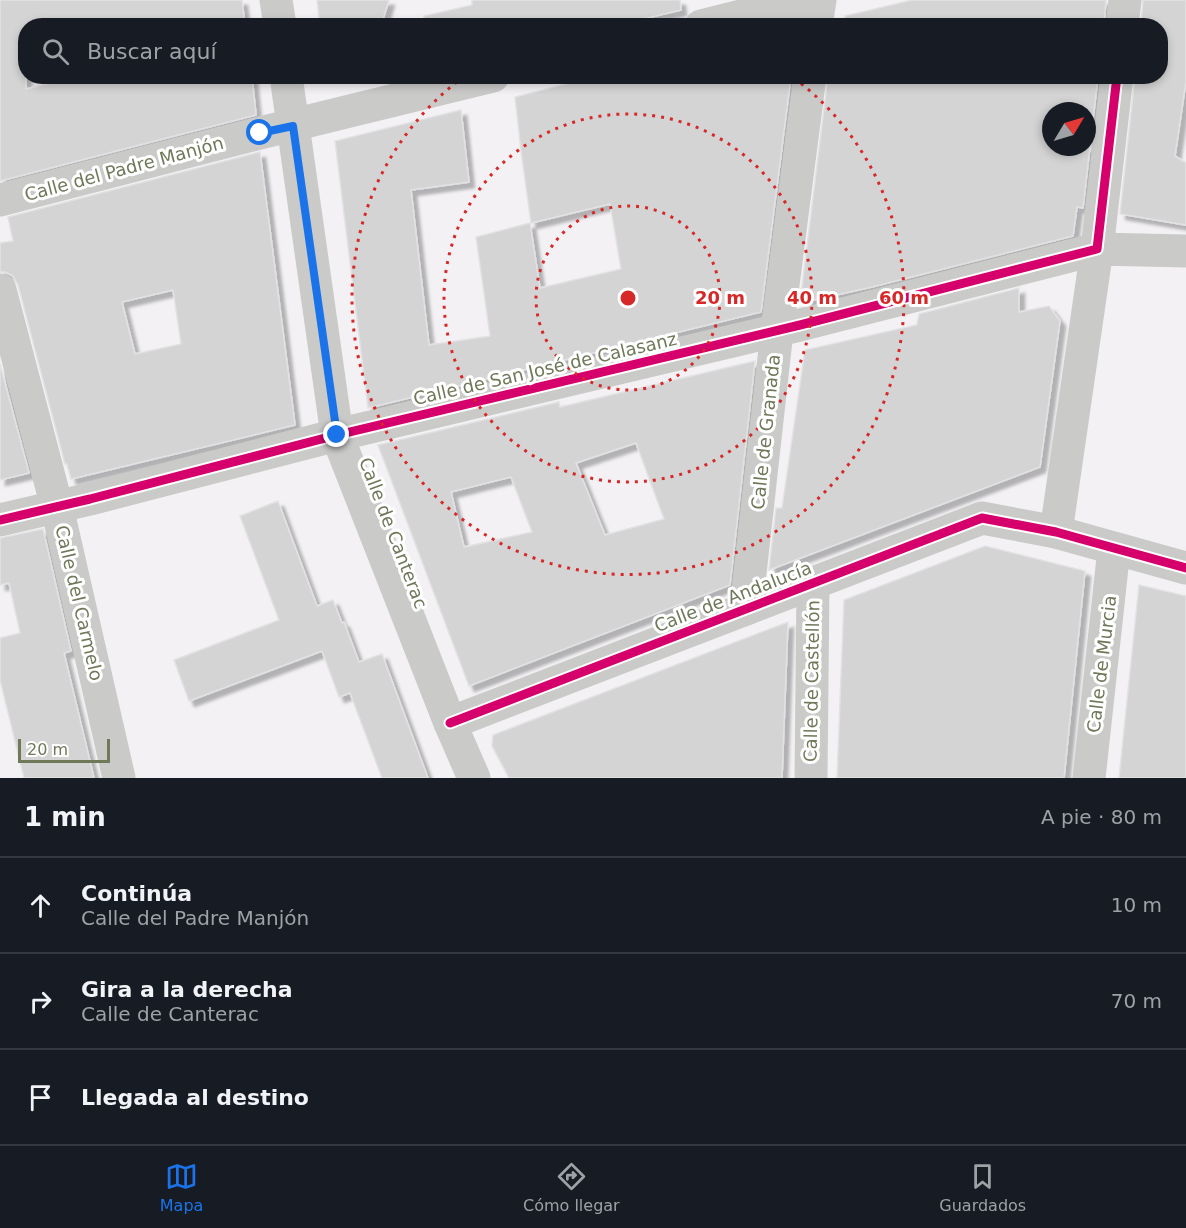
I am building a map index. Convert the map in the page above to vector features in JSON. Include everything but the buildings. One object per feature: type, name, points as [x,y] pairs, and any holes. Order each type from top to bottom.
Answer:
[{"type":"street","points":[[276,0],[279,18]]},
{"type":"street","points":[[733,18],[805,0]]},
{"type":"street","points":[[817,18],[820,0]]},
{"type":"street","points":[[1123,18],[1125,0]]},
{"type":"street","name":"Calle de Canterac","points":[[287,84],[337,435],[450,723],[474,778]]},
{"type":"street","name":"Calle del Padre Manjón","points":[[0,200],[461,84]]},
{"type":"street","name":"Calle de Granada","points":[[746,609],[777,331],[809,84]]},
{"type":"street","points":[[1043,530],[1097,249],[1116,84]]},
{"type":"street","name":"Calle de San José de Calasanz","points":[[0,520],[337,435],[777,331],[1097,249],[1186,251]]},
{"type":"street","name":"Calle del Carmelo","points":[[0,290],[57,507],[119,778]]},
{"type":"street","name":"Calle de Andalucía","points":[[450,723],[982,518],[1043,530],[1186,568]]},
{"type":"street","name":"Calle de Murcia","points":[[1089,778],[1114,549]]},
{"type":"street","name":"Calle de Castellón","points":[[811,778],[813,584]]},
{"type":"cycle path","points":[[0,520],[337,435],[800,325],[1097,249],[1116,84]]},
{"type":"cycle path","points":[[450,723],[982,518],[1056,532],[1186,568]]},
{"type":"route","points":[[260,133],[293,126],[337,435]]}]
